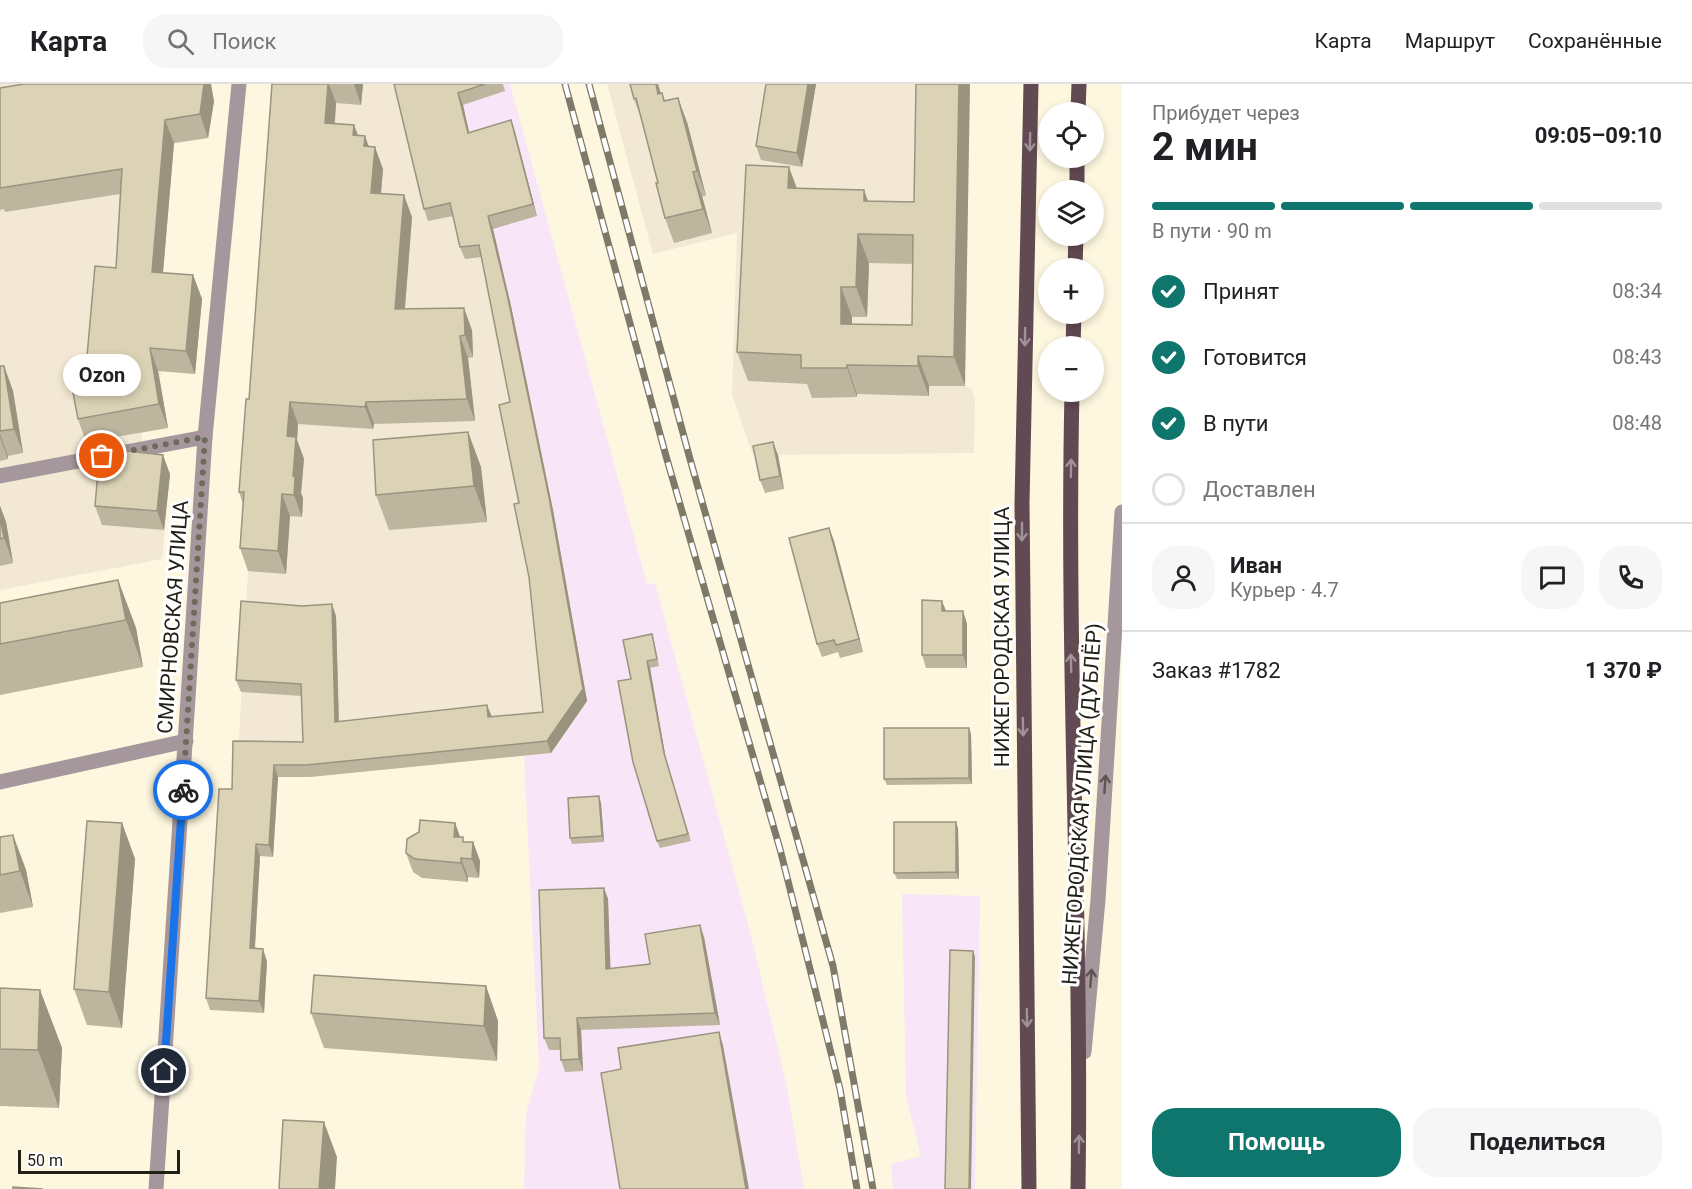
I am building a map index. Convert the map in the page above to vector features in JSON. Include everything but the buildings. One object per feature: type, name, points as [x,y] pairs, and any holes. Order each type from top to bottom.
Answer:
[{"type":"main road","name":"НИЖЕГОРОДСКАЯ УЛИЦА","points":[[1029,1189],[1022,503],[1031,84]]},
{"type":"main road","points":[[1078,102],[1079,84]]},
{"type":"main road","points":[[1072,402],[1071,646],[1080,1100],[1078,1189]]},
{"type":"street","name":"СМИРНОВСКАЯ УЛИЦА","points":[[156,1189],[205,437],[239,84]]},
{"type":"street","points":[[0,476],[205,437]]},
{"type":"street","name":"НИЖЕГОРОДСКАЯ УЛИЦА (ДУБЛЁР)","points":[[1080,1100],[1098,900],[1122,512]]},
{"type":"street","points":[[0,782],[186,741]]},
{"type":"shaded area","points":[[0,84],[211,84],[214,101],[208,138],[174,144],[161,295],[202,299],[195,374],[161,371],[160,380],[168,428],[142,433],[140,470],[170,474],[162,559],[0,590]]},
{"type":"shaded area","points":[[282,84],[458,84],[511,306],[553,509],[587,700],[551,753],[310,777],[237,776],[248,571]]},
{"type":"shaded area","points":[[458,84],[510,84],[647,584],[655,583],[751,935],[787,1087],[804,1189],[524,1189],[526,1114],[539,1067],[524,756],[551,753],[587,700],[553,509],[511,306]]},
{"type":"shaded area","points":[[607,84],[970,84],[965,386],[971,388],[975,399],[974,453],[753,455],[732,395],[737,233],[653,254]]},
{"type":"shaded area","points":[[902,894],[980,896],[975,1189],[893,1189],[891,1164],[921,1156],[906,1097]]},
{"type":"railway","points":[[565,84],[666,456],[780,849],[840,1089],[857,1189]]},
{"type":"railway","points":[[589,84],[690,459],[833,966],[873,1189]]},
{"type":"way so far","points":[[102,456],[205,437],[183,790]]},
{"type":"place","name":"Ozon","points":[[102,456]]},
{"type":"route","points":[[164,1071],[183,790]]}]
